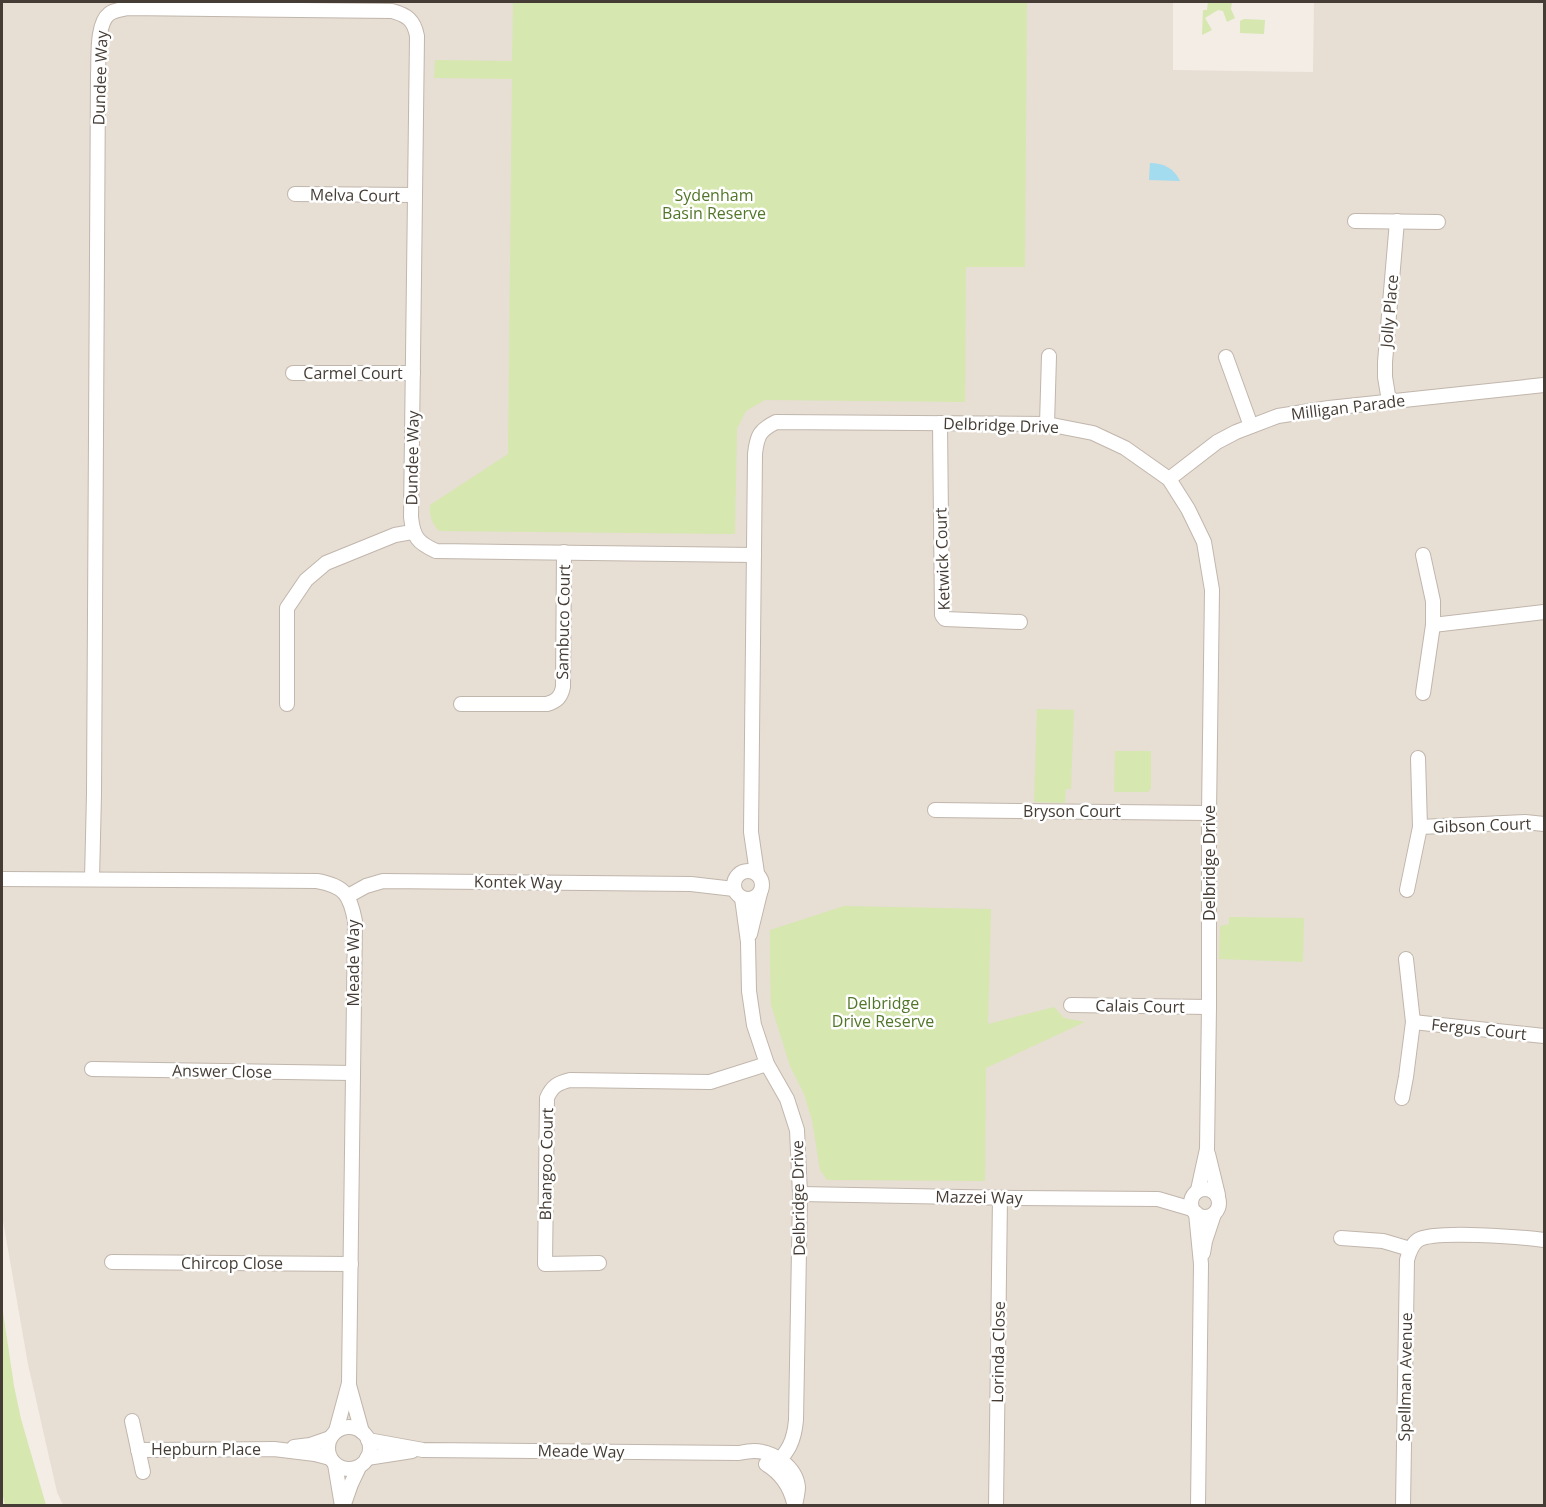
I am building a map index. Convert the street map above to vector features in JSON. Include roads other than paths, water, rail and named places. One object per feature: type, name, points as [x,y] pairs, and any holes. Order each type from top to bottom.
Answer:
[{"type":"street","name":"Dundee Way","points":[[92,879],[99,74],[100,30],[108,15],[127,8],[392,11],[403,14],[413,24],[417,36],[412,532]]},
{"type":"street","name":"Melva Court","points":[[295,194],[415,195]]},
{"type":"street","points":[[1355,221],[1438,222]]},
{"type":"street","name":"Jolly Place","points":[[1389,401],[1385,362],[1397,221]]},
{"type":"street","points":[[1047,424],[1049,356]]},
{"type":"street","points":[[1226,357],[1251,426]]},
{"type":"street","name":"Carmel Court","points":[[292,373],[413,373]]},
{"type":"street","name":"Milligan Parade","points":[[1169,478],[1217,442],[1278,416],[1389,401],[1545,385]]},
{"type":"street","name":"Delbridge Drive","points":[[777,1464],[791,1445],[795,1435],[801,1194],[797,1130],[787,1099],[767,1064],[754,1025],[749,990],[743,881],[751,832],[756,442],[766,427],[776,422],[1047,424],[1093,433],[1125,448],[1169,478],[1188,508],[1204,542],[1212,590],[1207,1149],[1197,1191]]},
{"type":"street","name":"Ketwick Court","points":[[940,423],[942,615],[945,619],[1020,622]]},
{"type":"street","points":[[287,704],[287,608],[306,580],[326,563],[395,535],[412,532],[423,545],[436,550],[754,555]]},
{"type":"street","name":"Sambuco Court","points":[[461,704],[547,704],[555,702],[561,696],[563,687],[564,552]]},
{"type":"street","points":[[1423,555],[1433,601],[1433,625],[1423,693]]},
{"type":"street","points":[[1433,625],[1545,612]]},
{"type":"street","name":"Gibson Court","points":[[1407,890],[1420,827],[1418,758]]},
{"type":"street","name":"Bryson Court","points":[[935,810],[1209,813]]},
{"type":"street","name":"Gibson Court","points":[[1420,827],[1525,822],[1545,824]]},
{"type":"street","name":"Meade Way","points":[[2,879],[317,881],[331,884],[348,896],[354,921],[349,1383],[333,1435]]},
{"type":"street","points":[[762,880],[760,893],[752,898],[743,881],[762,880]]},
{"type":"street","name":"Kontek Way","points":[[348,896],[366,886],[383,881],[691,884],[743,881]]},
{"type":"street","name":"Delbridge Drive","points":[[748,942],[760,893]]},
{"type":"street","name":"Fergus Court","points":[[1402,1098],[1407,1077],[1413,1022],[1406,958]]},
{"type":"street","name":"Calais Court","points":[[1071,1005],[1209,1007]]},
{"type":"street","name":"Fergus Court","points":[[1413,1022],[1545,1036]]},
{"type":"street","name":"Bhangoo Court","points":[[599,1263],[545,1264],[547,1098],[551,1089],[559,1082],[570,1080],[710,1082],[767,1064]]},
{"type":"street","name":"Answer Close","points":[[92,1070],[352,1073]]},
{"type":"street","name":"Delbridge Drive","points":[[1207,1149],[1218,1196]]},
{"type":"street","points":[[1198,1506],[1201,1264],[1191,1199],[1197,1191],[1207,1188],[1218,1196],[1220,1203],[1205,1241],[1201,1264]]},
{"type":"street","name":"Mazzei Way","points":[[801,1194],[1158,1199],[1197,1191]]},
{"type":"street","name":"Lorinda Close","points":[[996,1506],[1000,1198]]},
{"type":"street","name":"Mazzei Way","points":[[1158,1199],[1194,1211]]},
{"type":"street","points":[[1194,1211],[1203,1217],[1214,1214]]},
{"type":"street","points":[[1341,1238],[1383,1241],[1410,1249],[1418,1240],[1450,1235],[1545,1240]]},
{"type":"street","name":"Spellman Avenue","points":[[1403,1506],[1407,1260],[1410,1249]]},
{"type":"street","name":"Chircop Close","points":[[112,1262],[351,1264]]},
{"type":"street","name":"Meade Way","points":[[349,1383],[365,1436],[423,1450]]},
{"type":"street","name":"Hepburn Place","points":[[132,1421],[143,1472]]},
{"type":"street","points":[[349,1427],[365,1436],[370,1446],[343,1506],[327,1445],[333,1435],[349,1427]]},
{"type":"street","name":"Hepburn Place","points":[[274,1449],[310,1444],[333,1435]]},
{"type":"street","name":"Hepburn Place","points":[[138,1449],[274,1449],[315,1454],[332,1461]]},
{"type":"street","name":"Meade Way","points":[[363,1463],[423,1450],[739,1453],[777,1464]]},
{"type":"street","points":[[332,1461],[346,1470],[363,1463]]},
{"type":"street","points":[[777,1464],[791,1490],[795,1506]]},
{"type":"water","points":[[1150,163],[1168,167],[1180,181],[1149,180]]},
{"type":"park label","name":"Sydenham Basin Reserve","points":[[714,204]]},
{"type":"park label","name":"Delbridge Drive Reserve","points":[[883,1012]]}]
